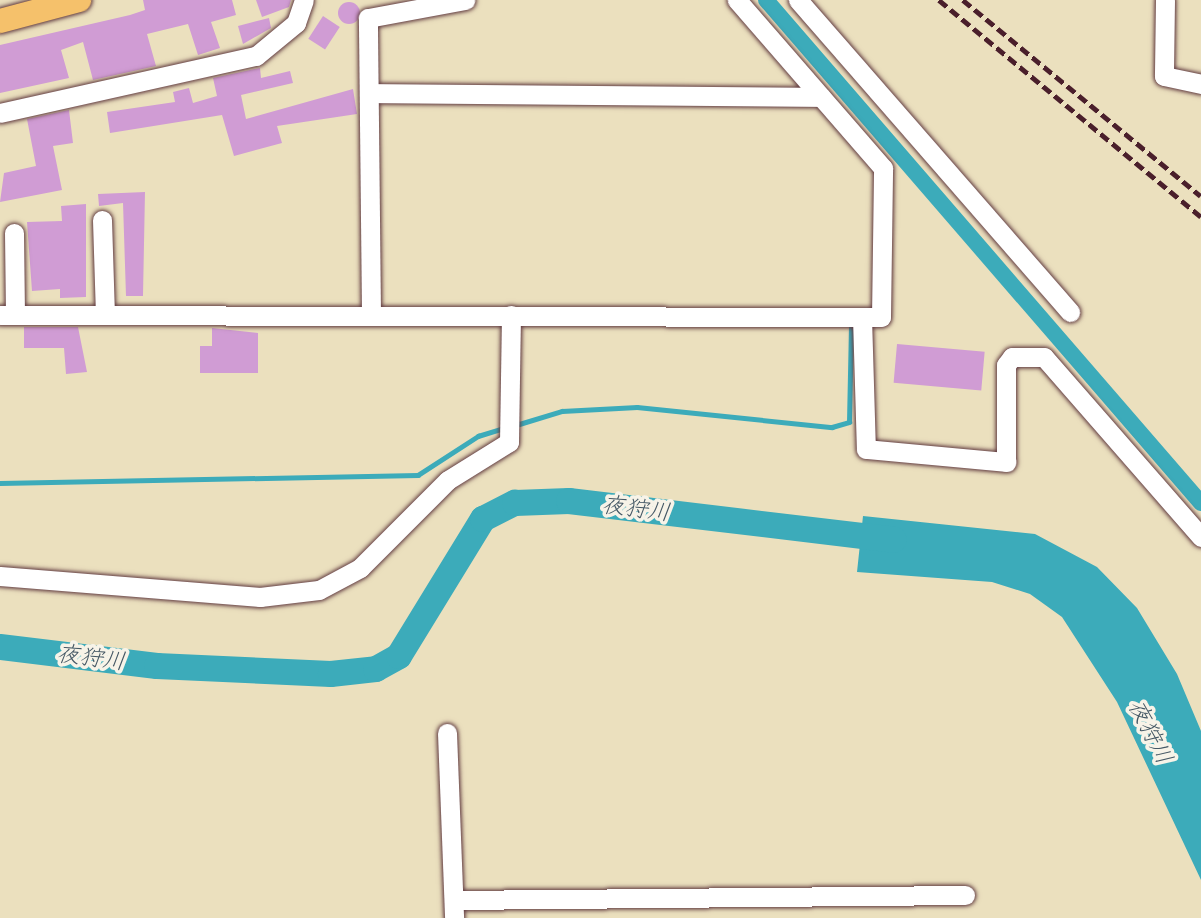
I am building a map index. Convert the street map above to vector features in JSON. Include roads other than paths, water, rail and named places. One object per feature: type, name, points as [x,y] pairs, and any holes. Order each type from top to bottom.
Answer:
[{"type":"main road","points":[[0,21],[65,3]]},
{"type":"street","points":[[0,113],[256,56],[296,23],[304,0]]},
{"type":"street","points":[[371,314],[368,18],[465,0]]},
{"type":"street","points":[[14,233],[8,315],[881,317],[883,169],[737,0]]},
{"type":"street","points":[[797,0],[1069,312]]},
{"type":"street","points":[[1165,0],[1164,76],[1201,84]]},
{"type":"street","points":[[369,93],[821,97]]},
{"type":"street","points":[[102,220],[105,314]]},
{"type":"street","points":[[0,576],[260,597],[318,590],[360,568],[399,523],[448,480],[509,442],[511,315]]},
{"type":"street","points":[[862,317],[866,449],[1006,461],[1006,365],[1012,357],[1044,356],[1201,537]]},
{"type":"street","points":[[447,733],[454,909],[965,895]]},
{"type":"water","points":[[863,516],[1035,534],[1097,567],[1137,608],[1177,674],[1201,731],[1201,880],[1117,702],[1062,617],[1030,594],[992,582],[857,572]]},
{"type":"waterway","points":[[766,0],[1201,503]]},
{"type":"waterway","points":[[516,425],[562,411],[637,407],[832,427],[849,422],[851,325]]},
{"type":"waterway","points":[[0,483],[418,475],[478,436],[504,428]]},
{"type":"waterway","name":"夜狩川","points":[[0,647],[157,666],[331,674],[376,669],[399,656],[483,519],[515,503],[569,501],[894,540]]},
{"type":"railway","points":[[939,0],[1201,217]]},
{"type":"railway","points":[[963,0],[1201,196]]}]
